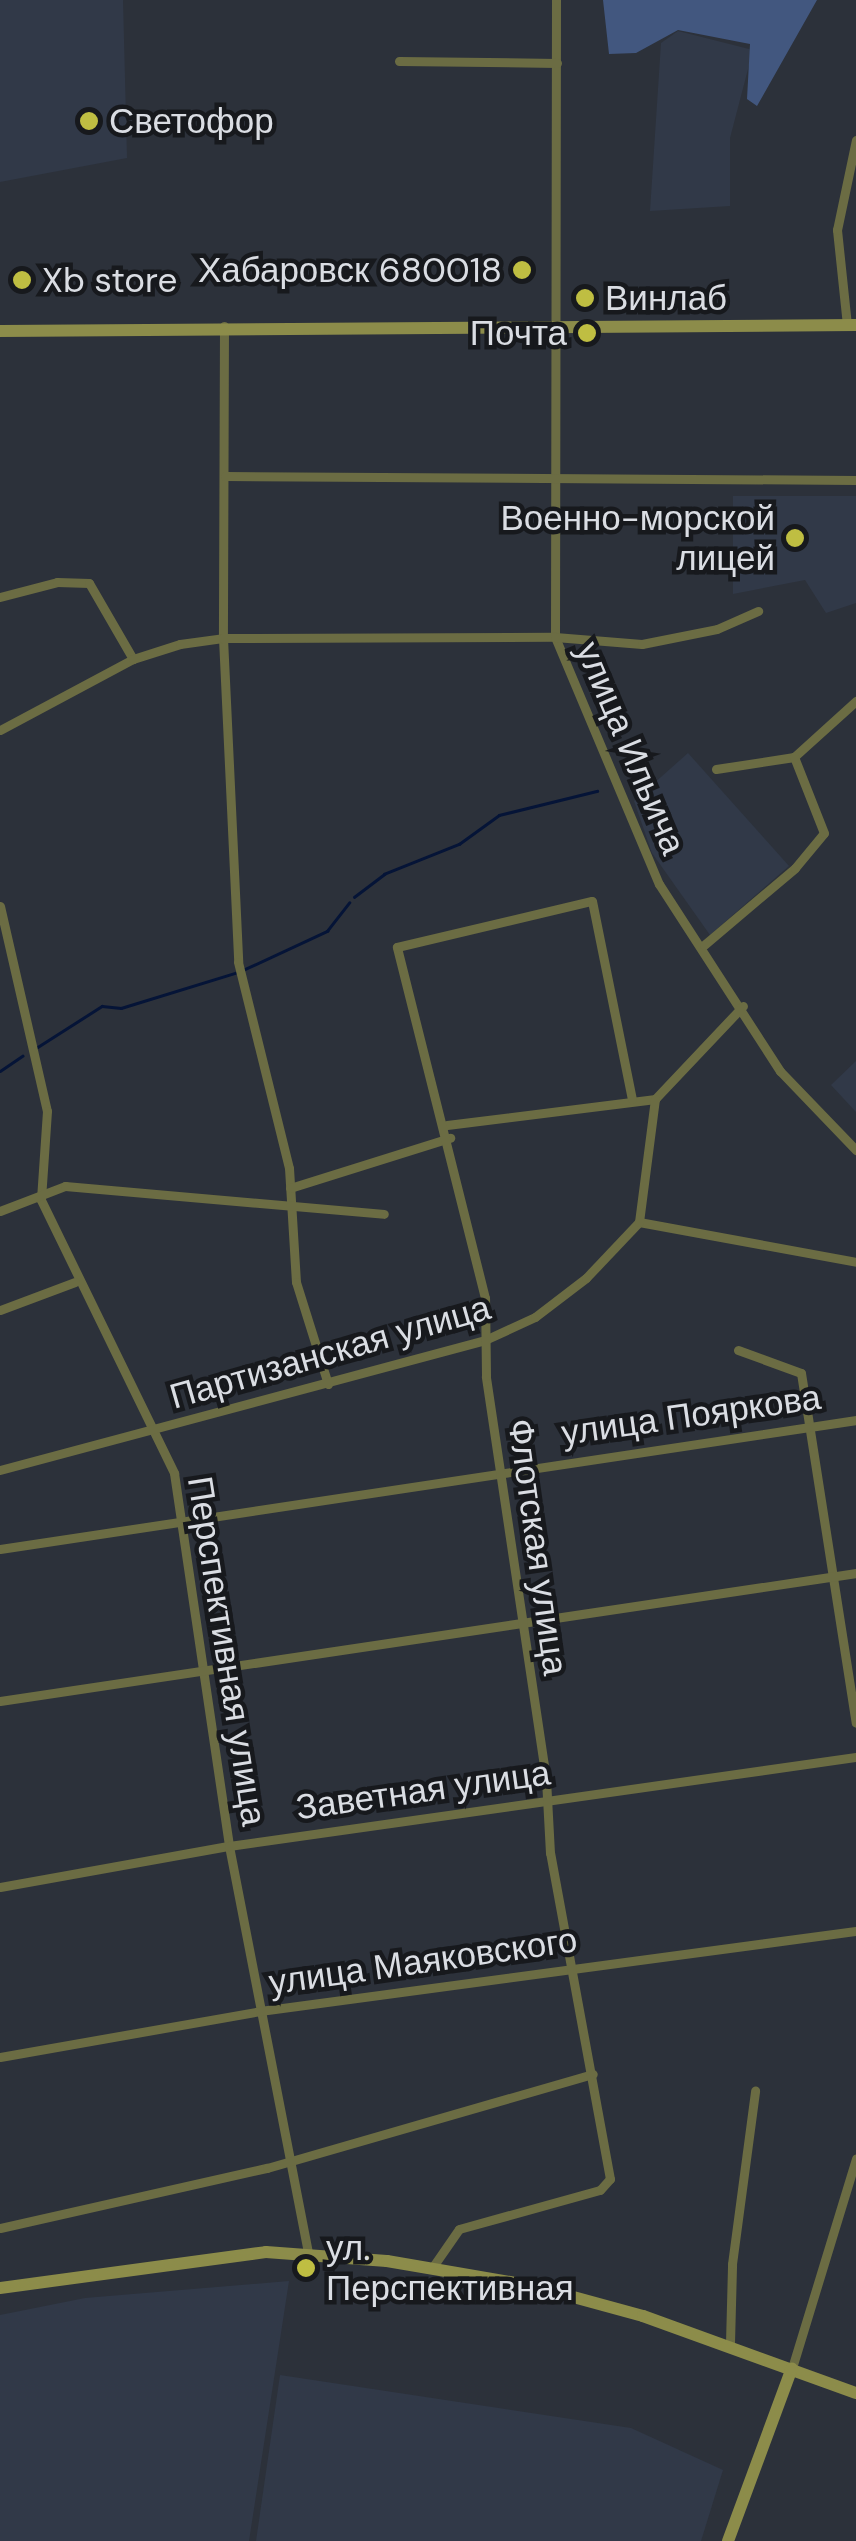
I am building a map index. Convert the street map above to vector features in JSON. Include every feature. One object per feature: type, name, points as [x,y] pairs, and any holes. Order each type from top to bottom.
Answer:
[{"type":"main road","points":[[0,331],[224,326],[852,325]]},
{"type":"main road","points":[[0,2288],[266,2252],[432,2268],[533,2286],[730,2343],[856,2393]]},
{"type":"main road","points":[[728,2541],[792,2368]]},
{"type":"street","name":"улица Ильича","points":[[556,0],[558,326],[552,481],[555,637],[644,855],[743,1006],[780,1071],[856,1150]]},
{"type":"street","points":[[400,61],[557,63]]},
{"type":"street","points":[[852,325],[838,230],[856,140]]},
{"type":"street","points":[[224,326],[223,638],[238,962],[277,1110],[290,1188],[296,1282],[328,1384]]},
{"type":"street","points":[[225,476],[856,480]]},
{"type":"street","points":[[0,597],[57,582],[90,582],[133,660]]},
{"type":"street","points":[[0,730],[133,660],[223,638],[555,637],[656,642],[717,630],[758,612]]},
{"type":"street","points":[[716,769],[794,757],[856,701]]},
{"type":"street","points":[[704,945],[795,868],[824,833],[794,757]]},
{"type":"street","name":"Флотская улица","points":[[432,2268],[458,2229],[600,2190],[610,2179],[570,1970],[498,1471],[485,1340],[486,1298],[447,1125],[395,954],[397,946],[592,901],[632,1098]]},
{"type":"street","name":"Перспективная улица","points":[[0,906],[46,1100],[38,1192],[75,1282],[169,1457],[183,1521],[229,1846],[308,2254]]},
{"type":"street","points":[[743,1006],[655,1099],[639,1222],[856,1262]]},
{"type":"street","points":[[447,1125],[632,1098],[655,1099]]},
{"type":"street","points":[[290,1188],[450,1138]]},
{"type":"street","points":[[0,1211],[38,1192],[65,1186],[384,1214]]},
{"type":"street","name":"Партизанская улица","points":[[0,1470],[485,1340],[567,1295],[639,1222]]},
{"type":"street","points":[[0,1310],[75,1282]]},
{"type":"street","points":[[738,1350],[797,1368],[856,1723]]},
{"type":"street","name":"улица Пояркова","points":[[0,1549],[856,1420]]},
{"type":"street","points":[[0,1701],[856,1574]]},
{"type":"street","name":"Заветная улица","points":[[0,1886],[229,1846],[856,1757]]},
{"type":"street","name":"улица Маяковского","points":[[0,2057],[260,2011],[856,1932]]},
{"type":"street","points":[[0,2228],[291,2161],[592,2074]]},
{"type":"street","points":[[730,2343],[732,2264],[755,2091]]},
{"type":"street","points":[[792,2368],[856,2159]]},
{"type":"shaded area","points":[[0,0],[123,0],[127,158],[0,182]]},
{"type":"shaded area","points":[[603,0],[817,0],[757,106],[747,99],[750,44],[678,30],[636,53],[609,54]]},
{"type":"shaded area","points":[[678,31],[753,50],[730,138],[730,206],[650,211],[661,43]]},
{"type":"shaded area","name":"Военно-морской лицей","points":[[733,496],[856,496],[856,603],[826,613],[805,580],[733,594]]},
{"type":"shaded area","points":[[688,753],[789,866],[710,935],[652,853],[634,801]]},
{"type":"shaded area","points":[[856,1061],[856,1112],[831,1085]]},
{"type":"shaded area","points":[[289,2281],[249,2541],[0,2541],[0,2315],[85,2298]]},
{"type":"shaded area","points":[[280,2375],[631,2428],[723,2470],[701,2541],[256,2541]]},
{"type":"waterway","points":[[354,897],[384,874],[459,844],[499,815],[597,791]]},
{"type":"waterway","points":[[243,970],[327,931],[349,903]]},
{"type":"waterway","points":[[36,1048],[102,1006],[121,1008],[235,973]]},
{"type":"waterway","points":[[0,1071],[22,1056]]},
{"type":"place","name":"Светофор","points":[[89,121]]},
{"type":"place","name":"Хабаровск 680018","points":[[522,270]]},
{"type":"place","name":"Xb store","points":[[22,280]]},
{"type":"place","name":"Винлаб","points":[[585,298]]},
{"type":"place","name":"Почта","points":[[587,333]]},
{"type":"place","name":"Военно-морской лицей","points":[[795,538]]},
{"type":"place","name":"ул. Перспективная","points":[[306,2268]]}]
